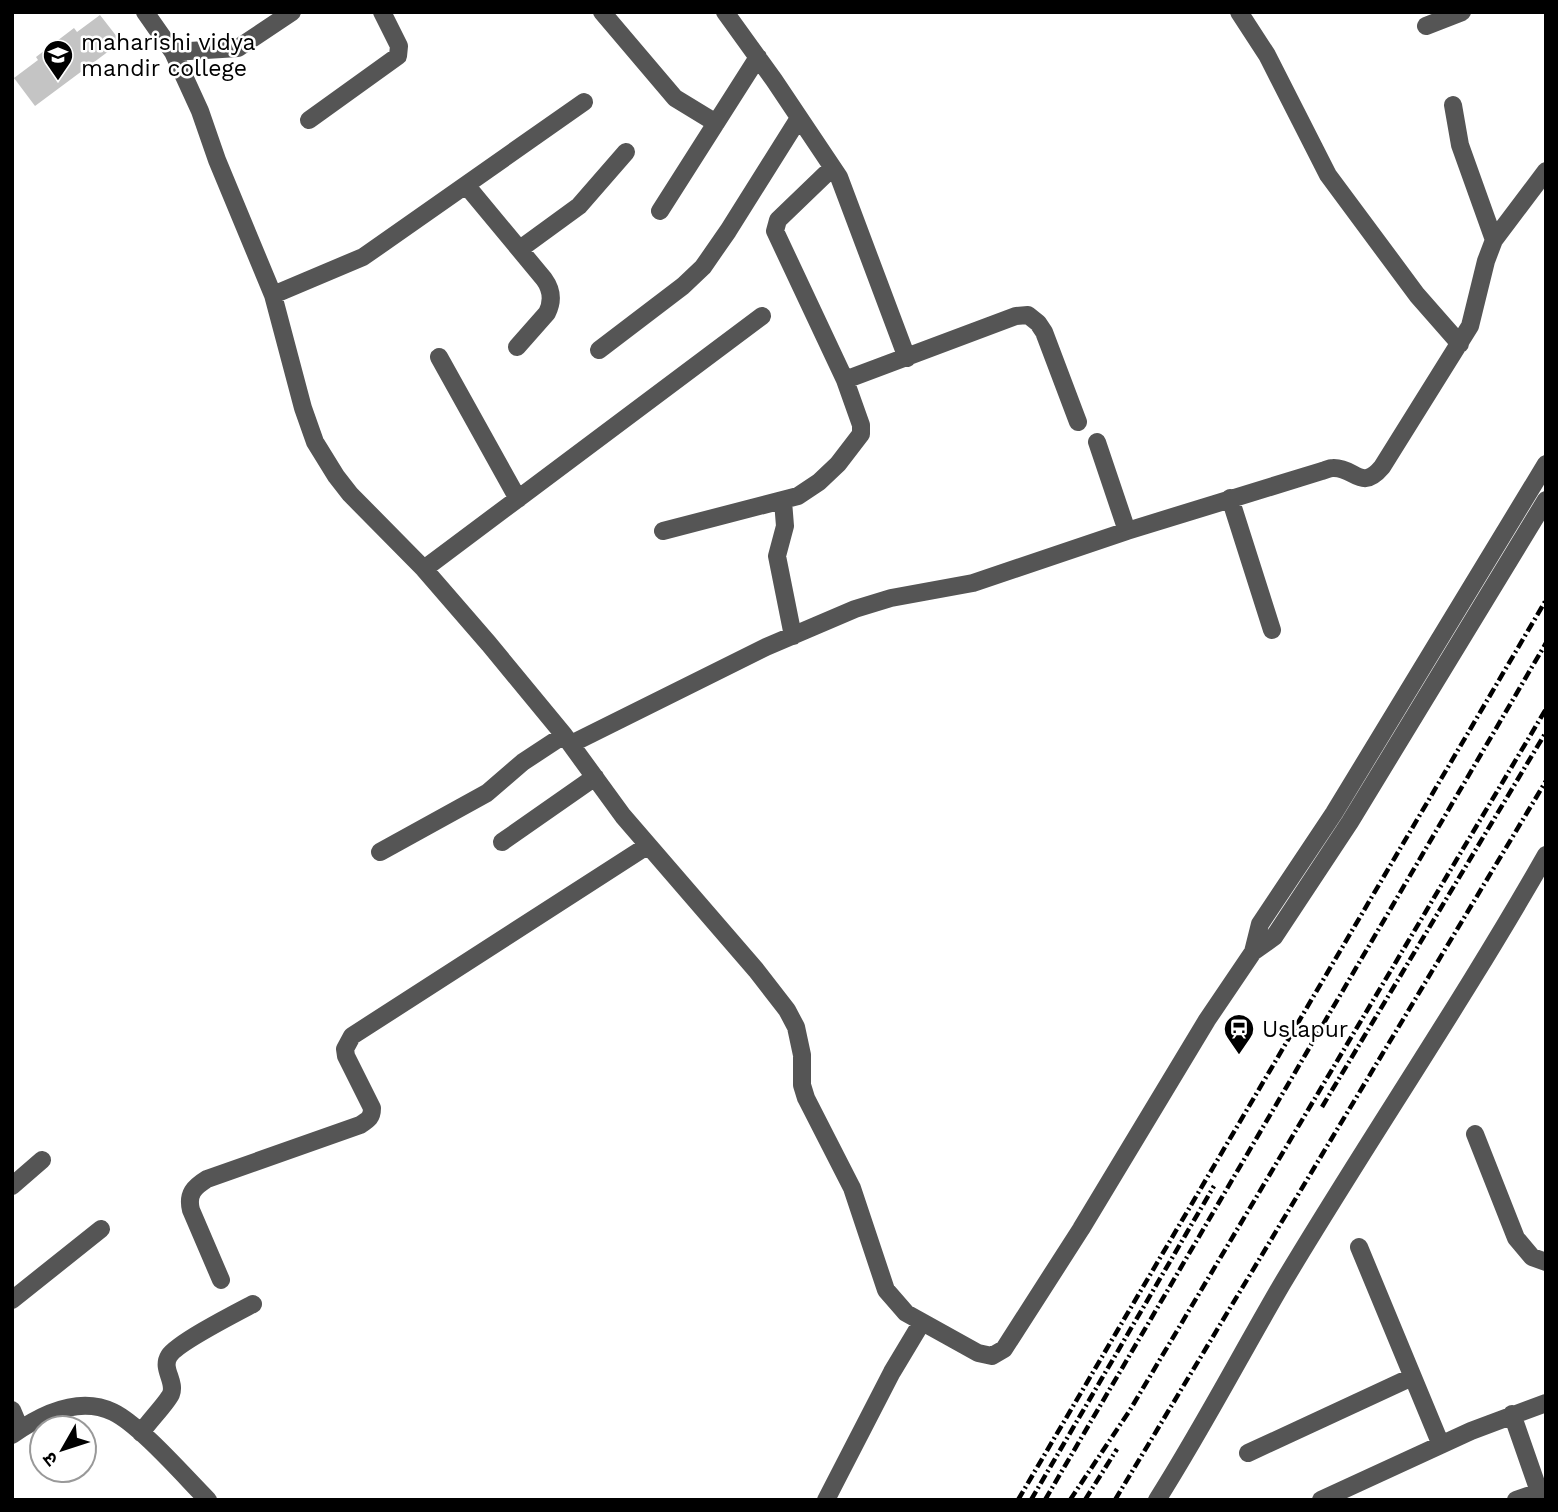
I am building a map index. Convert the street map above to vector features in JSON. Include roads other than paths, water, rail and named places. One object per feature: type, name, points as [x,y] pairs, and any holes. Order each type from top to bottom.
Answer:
[{"type":"street","points":[[145,12],[173,52],[200,111],[217,160],[273,295],[303,408],[315,442],[349,494],[424,569],[568,740],[647,846],[756,970],[792,1018],[802,1055],[802,1085],[806,1098],[852,1188],[886,1290],[914,1318],[978,1353],[992,1356],[1004,1349],[1081,1229],[1207,1020],[1253,952],[1260,924],[1342,818],[1546,500]]},
{"type":"street","points":[[173,52],[238,48],[292,12]]},
{"type":"street","points":[[309,120],[398,56],[399,46],[382,12]]},
{"type":"street","points":[[602,12],[675,98],[716,123]]},
{"type":"street","points":[[725,12],[758,57],[844,189],[907,358]]},
{"type":"street","points":[[1239,12],[1267,55],[1328,175],[1417,295],[1461,344]]},
{"type":"street","points":[[1426,26],[1462,12]]},
{"type":"street","points":[[660,211],[758,57]]},
{"type":"street","points":[[273,295],[363,257],[584,102]]},
{"type":"street","points":[[1452,105],[1460,145],[1494,240]]},
{"type":"street","points":[[599,350],[683,286],[703,267],[799,118]]},
{"type":"street","points":[[520,249],[579,206],[626,152]]},
{"type":"street","points":[[663,531],[798,496],[819,482],[838,464],[859,438],[862,425],[845,380],[775,228],[778,220],[832,168]]},
{"type":"street","points":[[380,852],[487,793],[523,762],[855,609],[903,596],[973,583],[1230,498],[1334,468],[1362,478],[1377,473],[1461,344],[1475,313],[1486,261],[1494,240],[1546,171]]},
{"type":"street","points":[[466,185],[548,285],[551,299],[547,313],[517,347]]},
{"type":"street","points":[[845,380],[1016,316],[1028,315],[1044,332],[1078,422]]},
{"type":"street","points":[[424,569],[762,316]]},
{"type":"street","points":[[439,357],[518,499]]},
{"type":"street","points":[[1097,442],[1127,531]]},
{"type":"street","points":[[1342,818],[1546,464]]},
{"type":"street","points":[[1230,498],[1272,630]]},
{"type":"street","points":[[783,501],[785,526],[776,556],[793,636]]},
{"type":"street","points":[[502,842],[595,777]]},
{"type":"street","points":[[220,1280],[188,1200],[193,1189],[207,1179],[368,1120],[372,1116],[372,1108],[346,1056],[345,1049],[352,1036],[647,846]]},
{"type":"street","points":[[1157,1500],[1198,1435],[1282,1284],[1491,951],[1546,855]]},
{"type":"street","points":[[1475,1134],[1516,1238],[1532,1257],[1546,1262]]},
{"type":"street","points":[[12,1186],[42,1160]]},
{"type":"street","points":[[12,1300],[101,1229]]},
{"type":"street","points":[[1359,1247],[1441,1445]]},
{"type":"street","points":[[141,1433],[170,1395],[171,1384],[166,1368],[169,1357],[182,1345],[253,1304]]},
{"type":"street","points":[[825,1500],[891,1372],[914,1318]]},
{"type":"street","points":[[1248,1453],[1412,1377]]},
{"type":"street","points":[[1328,1498],[1512,1414],[1546,1403]]},
{"type":"street","points":[[12,1410],[16,1432],[35,1418],[56,1410],[98,1407],[114,1412],[141,1433],[208,1500]]},
{"type":"street","points":[[1512,1414],[1540,1496],[1516,1500]]},
{"type":"railway","points":[[1018,1500],[1546,600]]},
{"type":"railway","points":[[1045,1500],[1546,643]]},
{"type":"railway","points":[[1070,1500],[1130,1410],[1546,709]]},
{"type":"railway","points":[[1322,1107],[1546,732]]},
{"type":"railway","points":[[1115,1500],[1546,781]]},
{"type":"railway","points":[[1031,1500],[1214,1186]]},
{"type":"railway","points":[[1085,1500],[1117,1449]]},
{"type":"place","name":"maharishi vidya mandir college","points":[[58,82]]},
{"type":"place","name":"Uslapur","points":[[1239,1056]]}]
